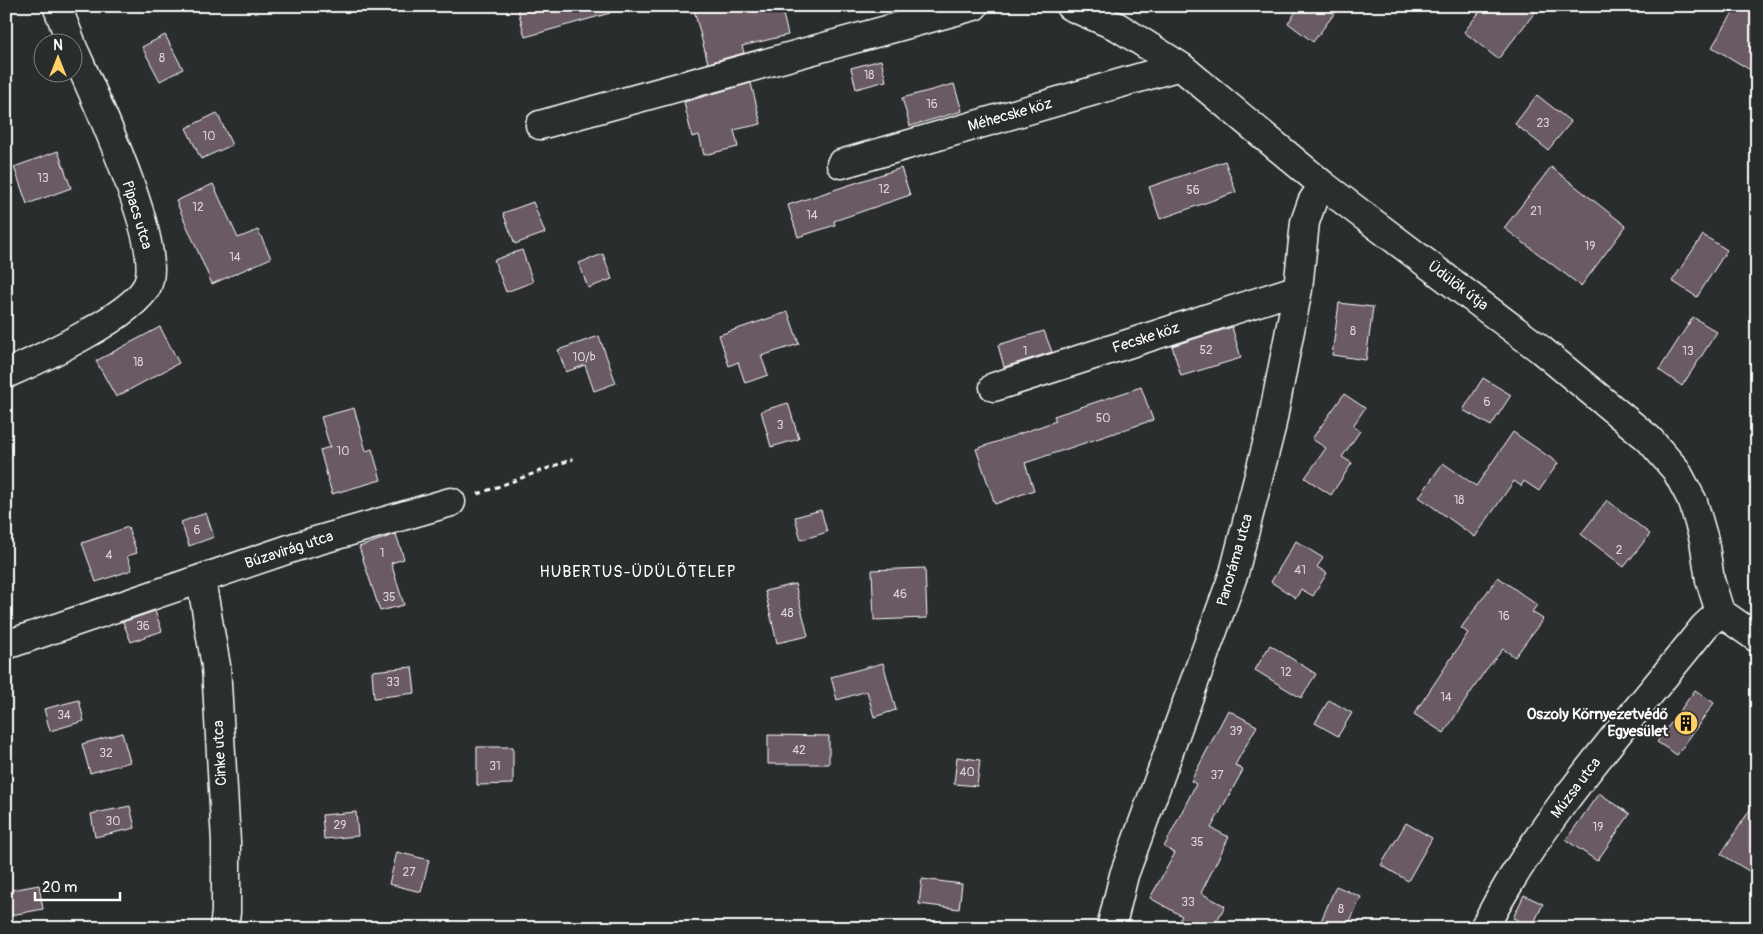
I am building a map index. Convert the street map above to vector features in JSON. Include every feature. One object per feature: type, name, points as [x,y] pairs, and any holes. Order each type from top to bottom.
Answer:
[{"type":"street","name":"Pipacs utca","points":[[57,6],[67,32]]},
{"type":"street","points":[[540,125],[974,6]]},
{"type":"street","name":"Üdülők útja","points":[[1070,6],[1118,27],[1180,66],[1324,184],[1540,349],[1649,439],[1676,470],[1693,502],[1704,540],[1710,580],[1720,612]]},
{"type":"street","name":"Méhecske köz","points":[[841,164],[1180,66]]},
{"type":"street","name":"Pipacs utca","points":[[6,374],[37,360],[116,315],[135,300],[147,286],[151,268],[149,246],[142,220],[105,120],[82,67]]},
{"type":"street","name":"Panoráma utca","points":[[1112,928],[1124,875],[1234,573],[1271,428],[1298,289],[1305,222],[1312,202],[1324,184]]},
{"type":"street","name":"Fecske köz","points":[[994,386],[1298,289]]},
{"type":"street","name":"Búzavirág utca","points":[[6,645],[295,547],[451,502]]},
{"type":"street","name":"Cinke utca","points":[[201,580],[216,666],[226,842],[226,912],[224,928]]},
{"type":"street","points":[[1720,612],[1757,638]]},
{"type":"street","name":"Múzsa utca","points":[[1484,928],[1511,880],[1582,778],[1704,627],[1720,612]]},
{"type":"path","points":[[451,502],[573,459]]},
{"type":"building","points":[[517,6],[609,6],[610,13],[525,37]]},
{"type":"building","points":[[693,6],[781,6],[788,35],[742,46],[744,53],[708,63]]},
{"type":"building","points":[[1300,6],[1340,6],[1313,42],[1288,23]]},
{"type":"building","points":[[1484,6],[1540,6],[1498,59],[1464,32]]},
{"type":"building","points":[[1737,6],[1741,6],[1757,16],[1757,74],[1712,47]]},
{"type":"building","points":[[165,35],[183,69],[160,81],[142,47]]},
{"type":"building","points":[[881,60],[886,81],[856,89],[851,68]]},
{"type":"building","points":[[751,83],[761,124],[734,130],[738,147],[704,155],[699,135],[692,137],[684,102]]},
{"type":"building","points":[[954,84],[962,111],[910,126],[902,98]]},
{"type":"building","points":[[1537,95],[1571,122],[1548,150],[1515,124]]},
{"type":"building","points":[[217,113],[232,145],[201,159],[186,128]]},
{"type":"building","points":[[58,151],[71,188],[27,204],[14,167]]},
{"type":"building","points":[[1225,161],[1236,192],[1160,219],[1149,187]]},
{"type":"building","points":[[1551,167],[1626,226],[1581,286],[1504,228]]},
{"type":"building","points":[[901,168],[910,195],[834,221],[835,225],[798,237],[788,205]]},
{"type":"building","points":[[213,184],[238,238],[258,230],[271,258],[212,284],[176,201]]},
{"type":"building","points":[[533,202],[545,233],[515,244],[503,213]]},
{"type":"building","points":[[1703,235],[1727,250],[1697,297],[1672,281]]},
{"type":"building","points":[[522,250],[533,282],[506,292],[494,260]]},
{"type":"building","points":[[603,254],[612,279],[588,288],[579,263]]},
{"type":"building","points":[[1339,303],[1373,307],[1366,360],[1332,355]]},
{"type":"building","points":[[788,312],[799,344],[761,356],[768,375],[745,383],[738,362],[729,366],[719,335]]},
{"type":"building","points":[[1693,317],[1717,332],[1682,386],[1659,370]]},
{"type":"building","points":[[160,327],[179,363],[116,397],[96,361]]},
{"type":"building","points":[[1232,327],[1241,358],[1181,376],[1172,346]]},
{"type":"building","points":[[1044,331],[1052,352],[1004,367],[998,345]]},
{"type":"building","points":[[599,336],[616,383],[594,391],[585,365],[566,372],[558,350]]},
{"type":"building","points":[[1483,378],[1511,395],[1491,426],[1463,410]]},
{"type":"building","points":[[1141,387],[1153,420],[1025,463],[1034,490],[995,504],[976,449],[1056,421],[1054,416]]},
{"type":"building","points":[[1344,394],[1365,408],[1353,426],[1360,431],[1342,457],[1352,463],[1331,495],[1305,478],[1326,448],[1312,439]]},
{"type":"building","points":[[788,403],[799,439],[771,447],[761,411]]},
{"type":"building","points":[[354,408],[366,451],[372,449],[381,480],[332,494],[320,450],[330,447],[321,417]]},
{"type":"building","points":[[1513,432],[1558,463],[1539,491],[1524,481],[1521,486],[1514,481],[1475,537],[1419,497],[1443,463],[1476,486]]},
{"type":"building","points":[[1607,500],[1650,534],[1624,567],[1581,534]]},
{"type":"building","points":[[821,510],[827,532],[801,540],[795,517]]},
{"type":"building","points":[[206,513],[214,537],[189,546],[181,522]]},
{"type":"building","points":[[128,527],[137,553],[127,556],[132,570],[96,582],[82,543]]},
{"type":"building","points":[[396,534],[404,559],[391,563],[404,605],[380,611],[359,547]]},
{"type":"building","points":[[1296,541],[1323,558],[1317,567],[1327,573],[1313,596],[1301,589],[1296,598],[1271,582]]},
{"type":"building","points":[[925,568],[927,618],[874,620],[872,570]]},
{"type":"building","points":[[1498,577],[1537,605],[1532,612],[1543,619],[1515,657],[1503,649],[1485,671],[1444,733],[1414,714],[1468,633],[1461,628]]},
{"type":"building","points":[[795,584],[808,636],[777,643],[765,591]]},
{"type":"building","points":[[155,611],[162,631],[131,642],[123,622]]},
{"type":"building","points":[[1270,645],[1316,674],[1301,698],[1255,670]]},
{"type":"building","points":[[883,663],[896,710],[874,717],[867,691],[837,700],[831,677]]},
{"type":"building","points":[[412,667],[415,693],[374,698],[372,671]]},
{"type":"building","name":"Oszoly Környezetvédő Egyesület","points":[[1695,690],[1714,703],[1677,755],[1657,742]]},
{"type":"building","points":[[79,700],[84,721],[50,731],[44,709]]},
{"type":"building","points":[[1329,700],[1352,713],[1338,736],[1315,723]]},
{"type":"building","points":[[1228,710],[1257,726],[1235,765],[1243,770],[1211,828],[1229,837],[1201,893],[1225,906],[1213,928],[1175,928],[1182,916],[1150,898],[1175,853],[1164,847],[1196,784],[1191,781]]},
{"type":"building","points":[[122,733],[130,762],[90,773],[82,744]]},
{"type":"building","points":[[768,735],[829,736],[829,764],[768,764]]},
{"type":"building","points":[[477,747],[513,747],[513,784],[477,785]]},
{"type":"building","points":[[957,757],[980,760],[977,786],[954,784]]},
{"type":"building","points":[[1599,793],[1630,814],[1597,861],[1566,840]]},
{"type":"building","points":[[1757,799],[1757,876],[1721,854]]},
{"type":"building","points":[[130,806],[135,828],[95,837],[91,814]]},
{"type":"building","points":[[356,812],[358,836],[324,839],[322,815]]},
{"type":"building","points":[[1406,823],[1432,838],[1408,881],[1381,865]]},
{"type":"building","points":[[397,852],[429,860],[421,892],[389,884]]},
{"type":"building","points":[[922,879],[962,884],[959,909],[919,904]]},
{"type":"building","points":[[39,885],[43,909],[6,916],[6,891]]},
{"type":"building","points":[[1336,886],[1361,897],[1347,928],[1336,928],[1321,921]]},
{"type":"building","points":[[1524,895],[1543,904],[1532,927],[1513,918]]},
{"type":"place","name":"Oszoly Környezetvédő Egyesület","points":[[1686,723]]},
{"type":"district","name":"HUBERTUS-ÜDÜLŐTELEP","points":[[638,572]]}]
